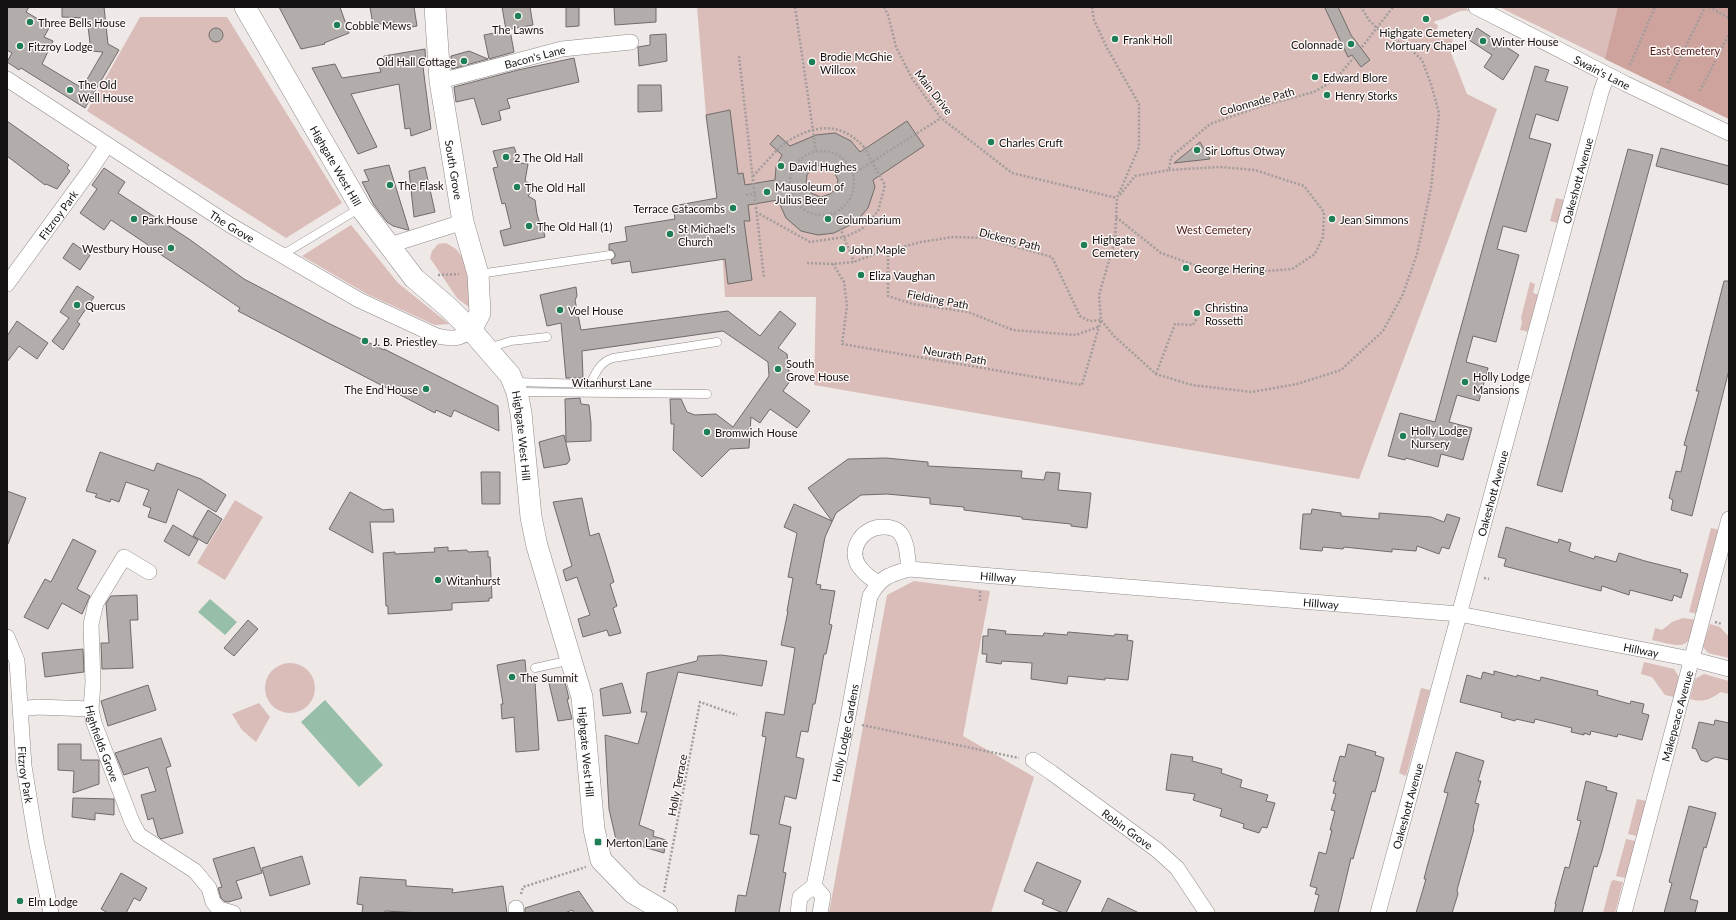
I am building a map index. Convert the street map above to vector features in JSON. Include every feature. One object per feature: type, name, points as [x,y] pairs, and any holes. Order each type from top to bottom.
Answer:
[{"type":"street","name":"Highgate West Hill","points":[[246,7],[361,208],[414,278],[449,308],[471,330],[510,375],[515,387],[521,413],[530,517],[537,546],[582,697],[594,829],[601,860]]},
{"type":"street","name":"South Grove","points":[[435,7],[440,81],[463,222],[478,274],[480,313],[471,330]]},
{"type":"street","name":"Swain's Lane","points":[[1476,7],[1607,75],[1729,133]]},
{"type":"street","name":"Bacon's Lane","points":[[440,81],[562,49],[631,42]]},
{"type":"street","name":"Oakeshott Avenue","points":[[1378,913],[1599,99],[1607,75]]},
{"type":"street","name":"The Grove","points":[[7,79],[230,225],[359,300],[437,336],[449,338],[460,337],[471,330]]},
{"type":"street","name":"Fitzroy Park","points":[[7,284],[107,145]]},
{"type":"street","points":[[390,245],[463,222]]},
{"type":"street","name":"Makepeace Avenue","points":[[1624,913],[1729,519]]},
{"type":"street","points":[[874,527],[890,527],[900,532],[905,541],[908,569],[892,574],[877,582],[862,571],[859,566],[856,551],[862,535],[874,527]]},
{"type":"street","name":"Highfields Grove","points":[[149,572],[124,556],[96,603],[91,624],[93,683],[91,709],[94,723],[129,815],[139,835],[195,871],[209,888],[213,902],[219,909],[233,913]]},
{"type":"street","name":"Hillway","points":[[908,569],[1459,614],[1691,660],[1729,669]]},
{"type":"street","name":"Holly Lodge Gardens","points":[[814,886],[847,722],[870,596],[877,582]]},
{"type":"street","name":"Fitzroy Park","points":[[7,637],[17,661],[24,766],[36,840],[51,913]]},
{"type":"street","points":[[21,709],[37,707],[91,709]]},
{"type":"street","name":"Robin Grove","points":[[1033,760],[1157,850],[1177,868],[1207,913]]},
{"type":"street","points":[[601,860],[633,893],[663,911]]},
{"type":"street","points":[[798,913],[800,897],[814,886],[823,896],[820,913]]},
{"type":"lane","points":[[282,255],[361,208]]},
{"type":"lane","points":[[478,274],[610,255]]},
{"type":"lane","points":[[487,348],[511,341],[547,337]]},
{"type":"lane","points":[[515,387],[590,384],[597,370],[604,361],[613,358],[717,342]]},
{"type":"lane","name":"Witanhurst Lane","points":[[515,387],[707,394]]},
{"type":"lane","points":[[534,668],[572,660]]},
{"type":"path","points":[[799,7],[795,8],[816,151]]},
{"type":"path","name":"Main Drive","points":[[884,7],[888,16],[896,47],[913,80],[941,118],[1012,173],[1117,198]]},
{"type":"path","points":[[1092,7],[1094,20],[1107,48],[1139,104],[1139,147],[1117,198],[1115,240],[1099,295],[1101,320],[1114,336],[1156,374],[1192,385],[1252,392],[1297,384],[1341,370],[1383,331],[1403,294],[1417,254],[1430,188],[1439,113],[1431,84],[1422,60],[1407,46],[1387,36],[1377,28],[1369,20],[1361,7]]},
{"type":"path","points":[[1362,47],[1393,7]]},
{"type":"path","points":[[1630,65],[1655,7]]},
{"type":"path","points":[[1668,83],[1704,7]]},
{"type":"path","points":[[1709,7],[1729,18]]},
{"type":"path","points":[[1700,91],[1729,34]]},
{"type":"path","points":[[1493,48],[1494,49],[1499,42]]},
{"type":"path","points":[[739,56],[756,193],[756,212],[764,278]]},
{"type":"path","name":"Colonnade Path","points":[[1169,170],[1171,157],[1210,124],[1262,106],[1314,92],[1336,79],[1355,56]]},
{"type":"path","points":[[853,174],[941,118]]},
{"type":"path","points":[[753,176],[787,141],[813,130],[837,128],[855,137],[864,146],[884,184],[878,211],[862,229],[845,237],[810,242],[756,212]]},
{"type":"path","points":[[816,151],[832,152],[845,160],[853,174],[854,189],[847,204],[834,213],[820,215],[806,211],[795,200],[790,186],[792,171],[802,158],[816,151]]},
{"type":"path","points":[[1116,217],[1161,254],[1200,267],[1243,273],[1292,269],[1315,254],[1323,237],[1324,212],[1304,186],[1255,170],[1220,167],[1169,170],[1135,176],[1117,198]]},
{"type":"path","points":[[777,191],[790,186]]},
{"type":"path","points":[[746,195],[756,193]]},
{"type":"path","points":[[834,213],[854,262]]},
{"type":"path","name":"Dickens Path","points":[[806,263],[833,264],[854,262],[921,242],[953,237],[984,238],[1052,257],[1080,316],[1089,321],[1101,320]]},
{"type":"path","name":"Fielding Path","points":[[888,251],[888,296],[914,304],[968,312],[1013,330],[1076,335],[1099,327]]},
{"type":"path","name":"Neurath Path","points":[[833,264],[844,282],[847,306],[842,344],[1082,385],[1101,320]]},
{"type":"path","points":[[414,278],[447,274],[478,274]]},
{"type":"path","points":[[1156,374],[1175,324],[1193,325],[1198,316]]},
{"type":"path","name":"Holly Terrace","points":[[663,911],[700,702],[737,715]]},
{"type":"path","points":[[847,722],[1033,760]]},
{"type":"path","points":[[516,910],[523,887],[591,866],[601,860]]},
{"type":"green space","name":"Highgate Cemetery","points":[[697,7],[1462,7],[1474,11],[1467,10],[1457,12],[1441,20],[1435,21],[1434,23],[1438,25],[1436,32],[1453,35],[1451,53],[1467,94],[1497,109],[1359,479],[814,385],[816,297],[725,297],[721,230],[706,115]]},
{"type":"green space","name":"East Cemetery","points":[[1499,7],[1729,7],[1729,119]]},
{"type":"green space","name":"East Cemetery","points":[[1618,7],[1729,7],[1729,119],[1605,59]]},
{"type":"green space","points":[[140,17],[227,17],[342,203],[286,238],[87,111]]},
{"type":"green space","points":[[1556,198],[1564,200],[1558,223],[1550,221]]},
{"type":"green space","points":[[351,225],[398,283],[449,324],[435,325],[367,294],[302,256]]},
{"type":"green space","points":[[446,243],[456,249],[468,265],[470,308],[457,298],[430,258],[432,251],[438,244]]},
{"type":"green space","points":[[1530,282],[1535,284],[1533,293],[1539,295],[1529,332],[1520,330],[1522,322],[1521,318]]},
{"type":"green space","points":[[235,500],[263,517],[225,580],[197,563]]},
{"type":"green space","points":[[1711,528],[1720,530],[1698,614],[1689,612]]},
{"type":"green space","points":[[914,581],[990,591],[963,736],[1034,777],[991,913],[829,913],[887,595]]},
{"type":"green space","points":[[1683,618],[1697,620],[1690,638],[1682,645],[1652,640],[1655,628],[1662,630],[1672,622]]},
{"type":"green space","points":[[1710,624],[1720,627],[1729,637],[1729,658],[1708,653],[1703,647]]},
{"type":"green space","points":[[1644,662],[1674,669],[1679,677],[1674,697],[1665,695],[1652,677],[1641,674]]},
{"type":"green space","points":[[295,663],[300,664],[308,670],[314,678],[314,698],[308,706],[300,712],[285,713],[280,712],[272,706],[266,698],[265,683],[266,678],[272,670],[280,664]]},
{"type":"green space","points":[[1704,674],[1729,681],[1729,694],[1721,692],[1710,698],[1699,701],[1690,699],[1695,679]]},
{"type":"green space","points":[[1421,688],[1430,690],[1406,776],[1399,773]]},
{"type":"green space","points":[[259,703],[270,717],[256,742],[242,730],[232,714]]},
{"type":"green space","points":[[1637,799],[1646,801],[1637,836],[1628,834]]},
{"type":"green space","points":[[1626,839],[1636,841],[1626,878],[1616,876]]},
{"type":"green space","points":[[1613,880],[1623,882],[1615,913],[1603,913],[1611,882]]},
{"type":"shaded area","points":[[210,599],[237,622],[225,635],[198,612]]},
{"type":"shaded area","points":[[325,700],[383,765],[359,787],[301,722]]},
{"type":"building","points":[[7,7],[29,7],[26,12],[50,26],[44,37],[53,41],[42,64],[82,88],[103,52],[91,51],[87,18],[62,17],[62,7],[104,7],[108,44],[119,50],[85,108],[21,68],[19,70],[7,62],[12,53],[7,50]]},
{"type":"building","points":[[279,7],[340,7],[349,33],[324,43],[325,44],[301,49]]},
{"type":"building","points":[[370,7],[414,7],[417,26],[396,30],[394,22],[373,25]]},
{"type":"building","name":"The Lawns","points":[[502,7],[530,7],[533,25],[506,30]]},
{"type":"building","points":[[566,7],[579,7],[579,26],[566,27]]},
{"type":"building","points":[[614,7],[656,7],[656,22],[615,25]]},
{"type":"building","points":[[1338,7],[1351,35],[1370,60],[1361,67],[1352,55],[1348,57],[1325,8]]},
{"type":"building","points":[[216,28],[221,30],[223,35],[221,40],[216,42],[211,40],[209,35],[211,30]]},
{"type":"building","points":[[1477,28],[1519,55],[1503,80],[1484,67],[1492,55],[1469,40]]},
{"type":"building","points":[[510,30],[514,52],[489,59],[484,35]]},
{"type":"building","points":[[666,34],[667,61],[639,66],[638,47],[650,45],[650,35]]},
{"type":"building","points":[[425,49],[426,66],[423,67],[431,129],[411,136],[410,128],[405,129],[399,84],[351,94],[377,147],[358,154],[312,68],[335,64],[342,78],[381,72],[379,66],[384,65],[384,56]]},
{"type":"building","name":"Old Hall Cottage","points":[[469,51],[488,59],[452,69],[451,56]]},
{"type":"building","points":[[574,58],[579,82],[507,99],[510,108],[499,111],[501,120],[482,125],[474,98],[456,102],[454,87],[518,70]]},
{"type":"building","points":[[1535,66],[1549,70],[1545,81],[1568,87],[1558,121],[1536,114],[1529,138],[1551,144],[1526,232],[1503,226],[1497,249],[1519,255],[1496,342],[1473,336],[1466,362],[1488,368],[1479,401],[1457,395],[1449,422],[1472,428],[1463,460],[1441,454],[1438,467],[1406,458],[1405,460],[1388,456],[1400,413],[1435,422],[1486,236]]},
{"type":"building","points":[[638,85],[661,85],[662,111],[638,112]]},
{"type":"building","points":[[730,110],[738,174],[743,173],[745,185],[775,180],[776,167],[782,155],[770,144],[778,135],[790,146],[816,135],[835,133],[851,141],[860,152],[907,121],[924,146],[873,180],[875,187],[868,208],[856,222],[834,233],[818,235],[801,231],[786,218],[778,200],[748,205],[750,221],[744,221],[752,280],[728,284],[725,259],[632,273],[630,261],[612,264],[611,260],[615,257],[615,254],[612,250],[609,250],[609,244],[627,241],[625,227],[675,219],[673,206],[717,198],[706,115]],"holes":[[[819,165],[827,166],[833,170],[838,180],[836,189],[830,194],[821,197],[811,193],[806,184],[807,175],[812,169]]]},
{"type":"building","points":[[7,121],[69,165],[67,168],[70,171],[57,189],[46,184],[45,185],[7,156]]},
{"type":"building","name":"Sir Loftus Otway","points":[[1200,142],[1210,159],[1174,163]]},
{"type":"building","points":[[514,147],[520,163],[528,164],[525,181],[535,187],[528,196],[535,200],[537,214],[540,224],[542,224],[545,237],[504,246],[500,231],[511,228],[505,203],[502,204],[493,168],[498,167],[493,151]]},
{"type":"building","points":[[1661,148],[1729,166],[1729,185],[1656,166]]},
{"type":"building","points":[[1628,149],[1653,155],[1562,492],[1537,485]]},
{"type":"building","points":[[389,165],[409,230],[393,226],[387,222],[374,205],[362,182],[369,181],[364,170]]},
{"type":"building","points":[[425,167],[435,212],[414,217],[409,171]]},
{"type":"building","points":[[104,168],[125,182],[118,193],[189,239],[244,279],[328,323],[384,349],[498,406],[499,431],[454,410],[451,417],[436,410],[435,413],[238,311],[240,308],[157,252],[153,252],[147,248],[148,245],[111,220],[104,230],[80,213],[97,189],[92,185]]},
{"type":"building","points":[[73,243],[90,255],[80,270],[63,258]]},
{"type":"building","points":[[1724,281],[1729,281],[1729,370],[1692,516],[1671,510],[1673,500],[1669,498],[1676,471],[1681,472],[1687,446],[1684,445],[1699,391],[1696,391]]},
{"type":"building","name":"Quercus","points":[[77,286],[94,297],[77,322],[80,324],[63,350],[52,341],[69,318],[60,312]]},
{"type":"building","name":"South Grove House","points":[[576,287],[577,296],[575,300],[581,330],[728,311],[760,336],[780,311],[796,324],[778,348],[787,354],[790,381],[783,391],[810,411],[797,428],[770,409],[760,423],[751,417],[749,448],[730,449],[702,477],[673,450],[674,424],[671,424],[670,399],[681,399],[687,412],[695,415],[716,414],[733,427],[769,376],[768,362],[723,331],[582,351],[583,378],[566,378],[561,323],[547,326],[540,295]]},
{"type":"building","points":[[17,321],[48,343],[37,359],[19,346],[7,362],[7,336]]},
{"type":"building","points":[[580,398],[581,404],[589,405],[591,441],[566,442],[565,399]]},
{"type":"building","points":[[564,435],[570,460],[567,464],[544,468],[539,442]]},
{"type":"building","points":[[100,452],[154,471],[157,463],[201,479],[226,495],[216,512],[178,489],[166,523],[148,517],[151,508],[143,505],[149,490],[126,482],[119,502],[111,499],[110,502],[95,497],[97,494],[86,491]]},
{"type":"building","points":[[886,458],[928,462],[928,466],[1022,471],[1021,478],[1044,480],[1046,472],[1060,473],[1058,490],[1091,493],[1087,528],[1071,526],[1071,524],[1022,519],[1022,517],[964,510],[964,507],[930,504],[930,498],[887,494],[861,495],[836,513],[825,537],[816,584],[821,585],[820,589],[835,591],[829,624],[832,625],[826,654],[824,654],[815,704],[813,704],[808,732],[801,731],[796,757],[804,759],[796,799],[785,796],[779,824],[791,827],[783,872],[786,873],[779,913],[735,913],[738,895],[746,896],[759,835],[750,834],[766,737],[762,736],[766,712],[784,715],[795,648],[781,645],[793,578],[788,577],[797,533],[784,527],[794,504],[832,521],[808,488],[848,459]]},
{"type":"building","points":[[481,472],[500,472],[500,504],[482,504]]},
{"type":"building","points":[[7,491],[26,498],[8,544],[7,543]]},
{"type":"building","points":[[350,492],[383,510],[393,509],[394,522],[370,522],[373,553],[329,529]]},
{"type":"building","points":[[582,498],[590,536],[599,533],[614,582],[610,584],[617,606],[613,608],[621,633],[609,636],[607,630],[583,637],[578,619],[590,615],[577,577],[566,581],[563,570],[572,566],[553,502]]},
{"type":"building","points":[[1312,509],[1341,513],[1341,516],[1379,519],[1379,513],[1431,517],[1444,522],[1447,514],[1460,518],[1449,549],[1442,547],[1439,554],[1417,546],[1416,551],[1392,549],[1392,552],[1344,547],[1343,549],[1323,547],[1322,551],[1300,549],[1303,514],[1311,514]]},
{"type":"building","points":[[208,510],[222,519],[207,544],[193,536]]},
{"type":"building","points":[[173,525],[198,540],[189,556],[164,541]]},
{"type":"building","points":[[1506,527],[1558,543],[1559,539],[1571,543],[1569,551],[1594,559],[1595,556],[1616,562],[1619,553],[1681,570],[1680,572],[1688,574],[1681,598],[1674,595],[1672,601],[1630,590],[1629,595],[1602,586],[1601,591],[1504,566],[1506,559],[1498,557]]},
{"type":"building","points":[[73,539],[96,551],[77,589],[90,596],[82,614],[62,603],[48,629],[24,617],[45,579],[51,582]]},
{"type":"building","name":"Witanhurst","points":[[448,547],[448,551],[488,551],[488,557],[490,557],[492,598],[489,598],[489,601],[452,603],[452,610],[388,614],[388,606],[386,606],[383,553],[395,552],[395,554],[435,552],[434,548]]},
{"type":"building","points":[[137,595],[138,620],[130,620],[133,668],[102,669],[101,643],[109,643],[106,603],[111,596]]},
{"type":"building","points":[[248,620],[258,629],[234,656],[224,648]]},
{"type":"building","points":[[988,629],[1006,631],[1005,634],[1043,636],[1044,633],[1067,635],[1068,632],[1114,636],[1115,634],[1128,635],[1127,640],[1133,641],[1128,680],[1105,678],[1105,680],[1068,676],[1067,684],[1031,679],[1032,663],[1002,661],[1001,664],[986,662],[987,654],[982,654],[983,636],[988,636]]},
{"type":"building","points":[[83,649],[84,672],[45,677],[42,653]]},
{"type":"building","points":[[721,655],[767,661],[762,686],[678,672],[639,825],[654,831],[653,836],[666,840],[664,853],[634,844],[632,848],[617,844],[609,809],[605,735],[638,744],[647,712],[641,712],[647,673],[697,661],[698,656]]},
{"type":"building","points":[[525,660],[527,683],[535,681],[539,750],[516,752],[514,717],[502,719],[501,704],[503,704],[497,665]]},
{"type":"building","points":[[1494,671],[1540,681],[1541,677],[1598,691],[1597,695],[1630,704],[1631,701],[1644,704],[1642,713],[1649,715],[1642,740],[1618,734],[1617,737],[1591,731],[1590,735],[1584,733],[1584,735],[1571,732],[1572,728],[1535,719],[1534,723],[1516,719],[1515,721],[1501,717],[1502,713],[1460,702],[1467,675],[1481,679],[1483,672],[1494,675]]},
{"type":"building","points":[[563,676],[572,719],[558,721],[548,679]]},
{"type":"building","points":[[622,683],[631,713],[603,716],[600,689]]},
{"type":"building","points":[[148,685],[156,710],[108,726],[101,701]]},
{"type":"building","points":[[1715,720],[1729,723],[1729,760],[1715,757],[1707,762],[1701,760],[1696,749],[1692,748],[1699,722],[1714,725]]},
{"type":"building","points":[[161,738],[171,766],[166,768],[183,833],[161,839],[158,836],[153,818],[148,820],[141,795],[156,791],[148,767],[124,775],[115,753]]},
{"type":"building","points":[[58,744],[81,744],[81,760],[99,760],[99,784],[73,793],[74,771],[58,770]]},
{"type":"building","points":[[1348,744],[1376,752],[1375,755],[1384,758],[1375,792],[1372,791],[1353,859],[1351,858],[1338,913],[1314,913],[1319,895],[1315,894],[1317,888],[1310,886],[1319,852],[1326,854],[1335,811],[1331,810],[1336,794],[1333,793],[1336,782],[1333,781],[1340,756],[1345,757]]},
{"type":"building","points":[[1456,752],[1484,761],[1478,781],[1481,781],[1475,803],[1479,804],[1474,829],[1457,890],[1458,894],[1452,913],[1416,913],[1426,879],[1424,879],[1427,867],[1448,793],[1444,792]]},
{"type":"building","points":[[1171,754],[1193,757],[1192,761],[1222,769],[1221,773],[1242,780],[1240,787],[1268,795],[1266,801],[1275,803],[1267,828],[1262,827],[1259,833],[1243,828],[1244,824],[1220,816],[1222,809],[1193,800],[1195,794],[1166,790]]},
{"type":"building","points":[[1586,781],[1607,787],[1606,790],[1617,793],[1602,851],[1597,867],[1594,866],[1582,913],[1554,913],[1565,867],[1569,868],[1581,821],[1577,820]]},
{"type":"building","points":[[73,798],[114,799],[114,815],[95,813],[95,820],[72,817]]},
{"type":"building","points":[[1689,806],[1716,813],[1706,848],[1704,847],[1690,899],[1698,901],[1695,913],[1664,913],[1672,883],[1669,882]]},
{"type":"building","points":[[254,847],[262,873],[236,881],[242,898],[228,902],[224,901],[221,898],[218,888],[222,887],[213,859]]},
{"type":"building","points":[[302,856],[310,884],[270,896],[262,868]]},
{"type":"building","points":[[1037,862],[1081,881],[1066,913],[1042,904],[1044,900],[1024,891]]},
{"type":"building","points":[[121,873],[147,888],[140,901],[134,898],[126,913],[108,913],[101,909]]},
{"type":"building","points":[[360,877],[406,880],[406,886],[453,889],[452,893],[503,886],[507,913],[421,913],[385,911],[385,913],[362,913],[363,905],[357,904]]},
{"type":"building","points":[[579,891],[594,913],[574,913],[572,910],[565,913],[525,913],[525,908]]},
{"type":"building","points":[[1108,898],[1139,913],[1101,913]]},
{"type":"place","name":"The Lawns","points":[[518,16]]},
{"type":"place","name":"Highgate Cemetery Mortuary Chapel","points":[[1426,19]]},
{"type":"place","name":"Three Bells House","points":[[30,22]]},
{"type":"place","name":"Cobble Mews","points":[[337,25]]},
{"type":"place","name":"Frank Holl","points":[[1115,39]]},
{"type":"place","name":"Winter House","points":[[1483,41]]},
{"type":"place","name":"Colonnade","points":[[1351,44]]},
{"type":"place","name":"Fitzroy Lodge","points":[[20,46]]},
{"type":"place","name":"Old Hall Cottage","points":[[464,61]]},
{"type":"place","name":"Brodie McGhie Willcox","points":[[812,62]]},
{"type":"place","name":"Edward Blore","points":[[1315,77]]},
{"type":"place","name":"The Old Well House","points":[[70,90]]},
{"type":"place","name":"Henry Storks","points":[[1327,95]]},
{"type":"place","name":"Charles Cruft","points":[[991,142]]},
{"type":"place","name":"Sir Loftus Otway","points":[[1197,150]]},
{"type":"place","name":"2 The Old Hall","points":[[506,157]]},
{"type":"place","name":"David Hughes","points":[[781,166]]},
{"type":"place","name":"The Flask","points":[[390,185]]},
{"type":"place","name":"The Old Hall","points":[[517,187]]},
{"type":"place","name":"Mausoleum of Julius Beer","points":[[767,192]]},
{"type":"place","name":"Terrace Catacombs","points":[[733,208]]},
{"type":"place","name":"Park House","points":[[134,219]]},
{"type":"place","name":"Columbarium","points":[[828,219]]},
{"type":"place","name":"Jean Simmons","points":[[1332,219]]},
{"type":"place","name":"The Old Hall (1)","points":[[529,226]]},
{"type":"place","name":"St Michael's Church","points":[[670,234]]},
{"type":"place","name":"Highgate Cemetery","points":[[1084,245]]},
{"type":"place","name":"Westbury House","points":[[171,248]]},
{"type":"place","name":"John Maple","points":[[842,249]]},
{"type":"place","name":"George Hering","points":[[1186,268]]},
{"type":"place","name":"Eliza Vaughan","points":[[861,275]]},
{"type":"place","name":"Quercus","points":[[77,305]]},
{"type":"place","name":"Voel House","points":[[560,310]]},
{"type":"place","name":"Christina Rossetti","points":[[1197,313]]},
{"type":"place","name":"J. B. Priestley","points":[[365,341]]},
{"type":"place","name":"South Grove House","points":[[778,369]]},
{"type":"place","name":"Holly Lodge Mansions","points":[[1465,382]]},
{"type":"place","name":"The End House","points":[[426,389]]},
{"type":"place","name":"Bromwich House","points":[[707,432]]},
{"type":"place","name":"Holly Lodge Nursery","points":[[1403,436]]},
{"type":"place","name":"Witanhurst","points":[[438,580]]},
{"type":"place","name":"The Summit","points":[[512,677]]},
{"type":"place","name":"Merton Lane","points":[[598,842]]},
{"type":"place","name":"Elm Lodge","points":[[20,901]]},
{"type":"park label","name":"West Cemetery","points":[[1214,229]]}]
